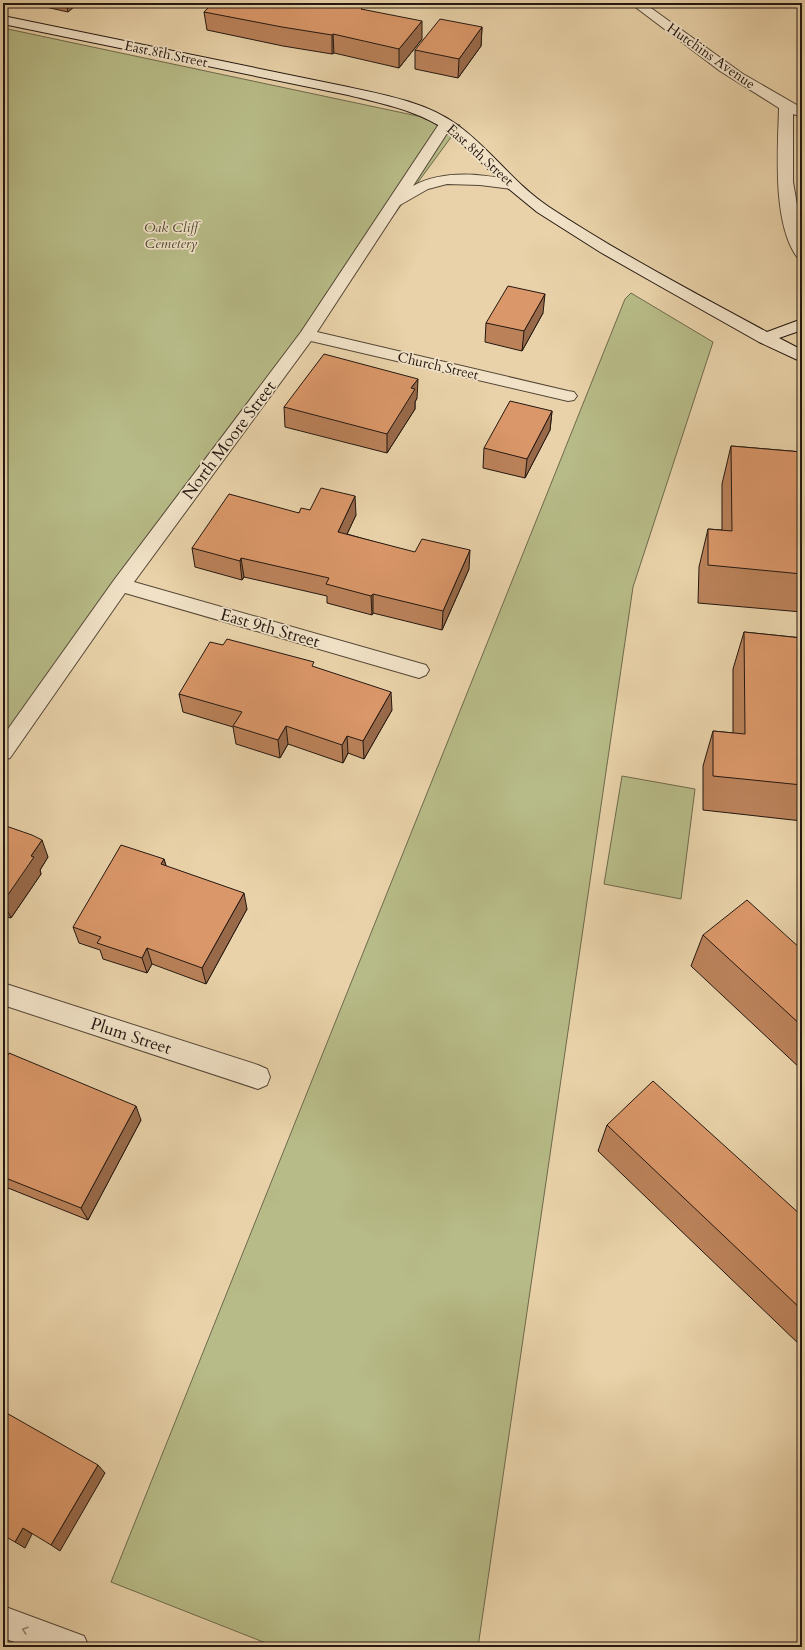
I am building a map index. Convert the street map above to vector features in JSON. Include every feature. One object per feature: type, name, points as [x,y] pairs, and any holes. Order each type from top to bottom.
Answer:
[{"type":"street","name":"Hutchins Avenue","points":[[636,3],[714,60],[786,107],[802,113]]},
{"type":"street","name":"East 8th Street","points":[[3,20],[397,102],[429,114],[468,140],[513,185],[541,208],[662,281],[802,357]]},
{"type":"street","points":[[786,107],[785,153],[787,209],[802,254]]},
{"type":"street","name":"North Moore Street","points":[[3,752],[121,586],[307,335],[395,204],[446,124]]},
{"type":"street","points":[[395,204],[426,185],[457,179],[484,180],[513,185]]},
{"type":"street","points":[[765,338],[802,324]]},
{"type":"street","name":"Church Street","points":[[307,335],[568,396]]},
{"type":"street","name":"East 9th Street","points":[[121,586],[419,670]]},
{"type":"street","name":"Plum Street","points":[[3,994],[258,1077]]},
{"type":"street","points":[[3,1622],[70,1647]]},
{"type":"green space","name":"Oak Cliff Cemetery","points":[[3,28],[460,125],[3,747]]},
{"type":"green space","points":[[631,293],[713,342],[633,587],[478,1647],[276,1647],[111,1582],[625,299]]},
{"type":"green space","points":[[622,776],[695,789],[681,899],[604,884]]},
{"type":"building","points":[[213,3],[348,3],[364,6],[361,9],[422,21],[399,49],[333,34],[282,27],[204,12]]},
{"type":"building","points":[[440,19],[482,27],[459,59],[415,50]]},
{"type":"building","points":[[508,286],[545,294],[524,331],[486,323]]},
{"type":"building","points":[[324,354],[418,379],[411,388],[415,389],[387,434],[284,407]]},
{"type":"building","points":[[510,401],[552,411],[527,459],[484,448]]},
{"type":"building","points":[[731,446],[802,452],[802,574],[708,565],[708,529],[732,531]]},
{"type":"building","points":[[321,488],[355,496],[338,532],[415,552],[422,539],[470,550],[443,611],[373,594],[371,596],[326,584],[329,578],[241,558],[240,561],[192,548],[229,494],[299,513],[301,508],[310,510]]},
{"type":"building","points":[[744,632],[802,638],[802,785],[713,776],[713,731],[745,734]]},
{"type":"building","points":[[227,639],[314,662],[312,666],[391,692],[363,741],[347,736],[342,745],[286,726],[278,740],[233,726],[242,712],[179,694],[210,642],[223,645]]},
{"type":"building","points":[[3,825],[42,840],[31,856],[34,857],[3,902]]},
{"type":"building","points":[[121,845],[164,859],[161,864],[244,893],[202,968],[147,948],[142,958],[97,943],[101,937],[73,927]]},
{"type":"building","points":[[747,900],[802,950],[802,1026],[703,935]]},
{"type":"building","points":[[3,1053],[8,1055],[9,1053],[136,1106],[81,1208],[3,1177]]},
{"type":"building","points":[[653,1081],[802,1216],[802,1310],[607,1125]]},
{"type":"building","points":[[3,1411],[98,1465],[51,1545],[23,1528],[15,1542],[3,1535]]}]
